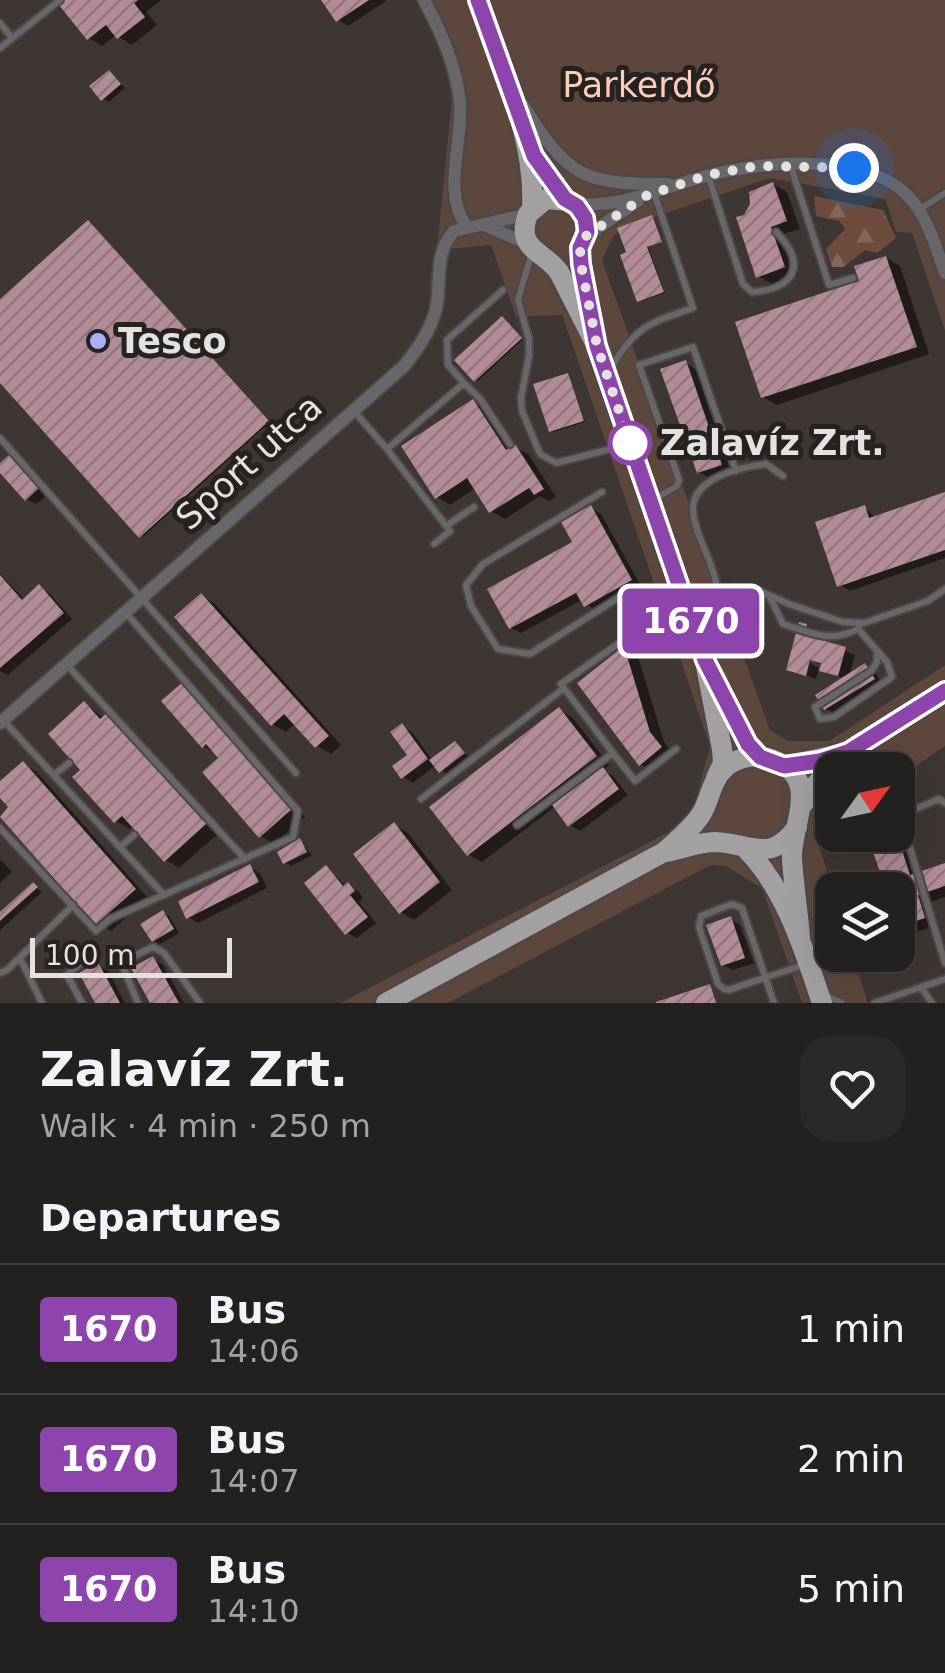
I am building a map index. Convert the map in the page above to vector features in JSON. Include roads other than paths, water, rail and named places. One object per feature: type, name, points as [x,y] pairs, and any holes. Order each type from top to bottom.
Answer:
[{"type":"main road","points":[[478,0],[524,134],[532,171],[530,211],[524,227],[537,252],[570,290],[597,346],[705,660],[748,744],[760,757],[784,766],[796,779],[802,804]]},
{"type":"main road","points":[[524,134],[543,171],[585,218],[583,242],[597,346]]},
{"type":"main road","points":[[530,211],[546,199],[569,201]]},
{"type":"main road","points":[[537,252],[566,259],[583,242]]},
{"type":"main road","points":[[386,1003],[664,852],[700,817],[722,764],[705,660]]},
{"type":"main road","points":[[848,752],[945,691]]},
{"type":"main road","points":[[716,778],[735,761],[760,757]]},
{"type":"main road","points":[[784,766],[815,762]]},
{"type":"main road","points":[[800,938],[792,861],[802,804],[815,784]]},
{"type":"main road","points":[[709,800],[710,816],[717,830],[762,865],[800,938],[821,998]]},
{"type":"main road","points":[[664,852],[715,842],[764,850],[780,844],[797,826]]},
{"type":"street","points":[[424,0],[447,50],[459,90],[454,202],[466,226],[484,225],[530,211]]},
{"type":"street","points":[[505,78],[548,144],[579,172],[608,183],[680,184]]},
{"type":"street","points":[[569,201],[592,205],[650,194],[745,167],[854,168],[893,184],[919,210],[945,273]]},
{"type":"street","points":[[583,242],[650,194]]},
{"type":"street","points":[[484,225],[537,252]]},
{"type":"street","name":"Sport utca","points":[[3,717],[404,366],[427,334],[437,300],[440,254],[454,230],[466,226]]},
{"type":"lane","points":[[0,48],[60,0]]},
{"type":"lane","points":[[0,23],[12,38]]},
{"type":"lane","points":[[790,165],[830,285],[852,278]]},
{"type":"lane","points":[[708,175],[743,284],[752,292],[787,282],[794,273],[787,245],[776,232]]},
{"type":"lane","points":[[919,210],[945,193]]},
{"type":"lane","points":[[607,375],[634,333],[648,323],[694,308],[650,194]]},
{"type":"lane","points":[[537,252],[518,300],[530,356],[522,411],[540,454],[556,463],[630,444]]},
{"type":"lane","points":[[503,290],[446,340],[448,366],[481,400],[510,444]]},
{"type":"lane","points":[[650,501],[677,486],[679,480],[639,365],[693,347],[736,472]]},
{"type":"lane","points":[[387,449],[464,382]]},
{"type":"lane","points":[[352,410],[450,531],[434,544]]},
{"type":"lane","points":[[0,438],[296,774]]},
{"type":"lane","points":[[696,634],[717,595],[715,578],[693,516],[693,502],[699,490],[710,481],[766,464],[783,476]]},
{"type":"lane","points":[[602,492],[483,564],[466,584],[470,606],[498,650],[530,654],[632,590],[647,630]]},
{"type":"lane","points":[[446,526],[474,507]]},
{"type":"lane","points":[[717,595],[744,586],[861,626],[887,662],[892,677],[834,716],[820,719],[815,707],[871,671],[877,653]]},
{"type":"lane","points":[[769,594],[783,624],[826,638],[848,634],[928,601],[945,589]]},
{"type":"lane","points":[[0,828],[96,931],[110,919],[293,837],[298,811],[125,612]]},
{"type":"lane","points":[[676,749],[635,781],[561,684],[629,636],[688,612]]},
{"type":"lane","points":[[66,664],[244,859]]},
{"type":"lane","points":[[421,799],[564,688]]},
{"type":"lane","points":[[3,717],[164,895]]},
{"type":"lane","points":[[517,825],[613,753]]},
{"type":"lane","points":[[55,774],[69,762]]},
{"type":"lane","points":[[915,810],[943,800]]},
{"type":"lane","points":[[120,847],[134,835]]},
{"type":"lane","points":[[910,852],[945,963]]},
{"type":"lane","points":[[0,973],[73,905]]},
{"type":"lane","points":[[774,1003],[766,977],[739,905],[701,916],[699,927],[718,984],[724,989],[766,977],[809,963]]},
{"type":"lane","points":[[74,944],[82,962],[68,975],[82,1003]]},
{"type":"lane","points":[[138,1003],[123,967],[128,959],[153,947],[164,953],[200,1003]]},
{"type":"lane","points":[[20,958],[42,1003]]},
{"type":"lane","points":[[874,1003],[945,979]]},
{"type":"lane","points":[[921,987],[932,1003]]},
{"type":"lane","points":[[821,998],[842,1003]]},
{"type":"place","name":"Tesco","points":[[98,341]]},
{"type":"place","name":"Zalavíz Zrt.","points":[[630,443]]},
{"type":"park label","name":"Parkerdő","points":[[639,85]]}]
